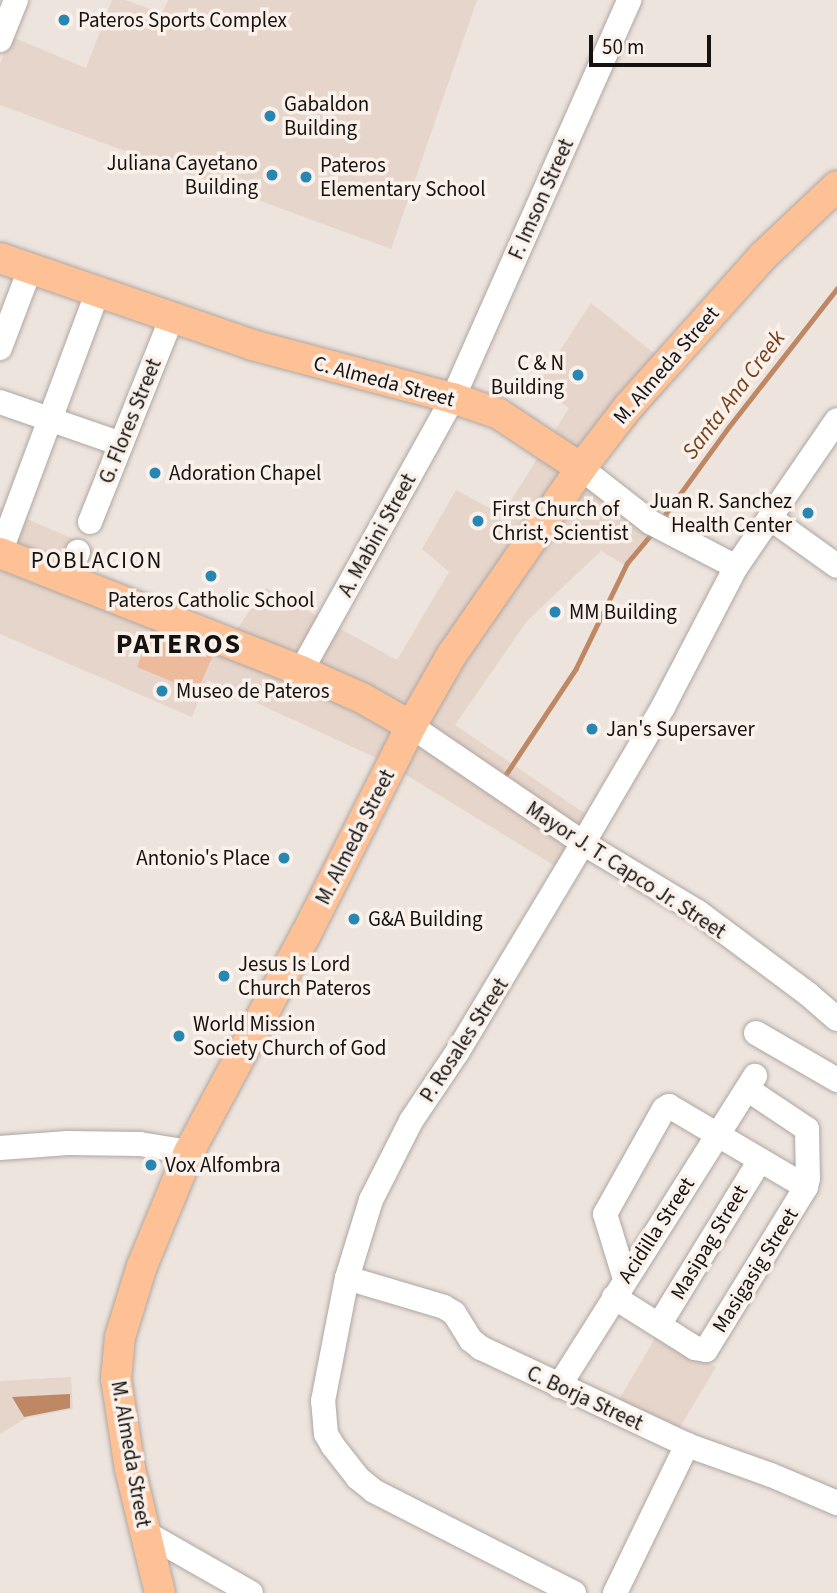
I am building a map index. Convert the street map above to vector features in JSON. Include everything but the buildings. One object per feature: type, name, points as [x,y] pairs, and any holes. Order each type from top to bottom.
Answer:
[{"type":"main road","name":"M. Almeda Street","points":[[160,1593],[144,1532],[116,1379],[120,1337],[142,1266],[189,1152],[305,936],[411,726],[452,656],[581,468],[629,406],[762,257],[837,186]]},
{"type":"main road","name":"C. Almeda Street","points":[[0,258],[171,319],[305,360],[453,398],[499,414],[581,468]]},
{"type":"main road","points":[[0,553],[73,565],[374,704],[411,726]]},
{"type":"street","points":[[0,40],[16,0]]},
{"type":"street","name":"F. Imson Street","points":[[453,398],[629,0]]},
{"type":"street","points":[[0,348],[30,269]]},
{"type":"street","points":[[0,553],[97,294]]},
{"type":"street","name":"G. Flores Street","points":[[90,522],[171,319]]},
{"type":"street","name":"A. Mabini Street","points":[[301,671],[453,398]]},
{"type":"street","points":[[0,402],[121,444]]},
{"type":"street","name":"P. Rosales Street","points":[[573,1593],[374,1491],[358,1478],[333,1446],[326,1434],[323,1401],[347,1278],[371,1200],[411,1121],[458,1051],[663,707],[736,567],[837,420]]},
{"type":"street","name":"C. Almeda Street","points":[[581,468],[650,522],[736,567]]},
{"type":"street","points":[[770,518],[837,566]]},
{"type":"street","name":"Mayor J. T. Capco Jr. Street","points":[[411,726],[583,843],[698,912],[808,994],[837,1019]]},
{"type":"street","points":[[756,1033],[837,1080]]},
{"type":"street","name":"Acidilla Street","points":[[559,1386],[751,1082],[807,1129],[806,1187]]},
{"type":"street","points":[[659,1325],[619,1288],[605,1214],[664,1109],[669,1106],[676,1108],[806,1187]]},
{"type":"street","points":[[0,1148],[68,1143],[140,1144],[189,1152]]},
{"type":"street","name":"Masipag Street","points":[[659,1325],[760,1160]]},
{"type":"street","name":"Masigasig Street","points":[[659,1325],[701,1351],[706,1349],[806,1187]]},
{"type":"street","name":"C. Borja Street","points":[[347,1278],[444,1307],[454,1313],[471,1340],[481,1348],[687,1445],[771,1475],[837,1503]]},
{"type":"street","points":[[615,1593],[687,1445]]},
{"type":"street","points":[[144,1532],[251,1593]]},
{"type":"shaded area","name":"Pateros Elementary School","points":[[112,0],[125,0],[162,13],[168,0],[477,0],[391,249],[0,105],[0,64],[10,36],[86,68]]},
{"type":"shaded area","points":[[591,303],[679,373],[597,471],[662,525],[628,567],[601,551],[527,621],[455,725],[590,817],[560,869],[385,762],[207,680],[192,717],[0,634],[0,507],[96,549],[86,576],[234,633],[266,588],[397,660],[449,572],[422,549],[456,490],[502,515],[569,408],[537,386]]},
{"type":"shaded area","points":[[154,621],[217,646],[197,692],[137,667]]},
{"type":"shaded area","points":[[658,1333],[716,1367],[674,1437],[614,1408]]},
{"type":"shaded area","points":[[71,1377],[73,1409],[26,1418],[0,1434],[0,1381]]},
{"type":"shaded area","points":[[70,1394],[70,1408],[24,1417],[12,1397]]},
{"type":"waterway","name":"Santa Ana Creek","points":[[661,520],[727,429],[837,288]]},
{"type":"waterway","name":"Santa Ana Creek","points":[[502,780],[576,668],[627,563],[653,532]]},
{"type":"place","name":"Pateros Sports Complex","points":[[64,20]]},
{"type":"place","name":"Gabaldon Building","points":[[270,116]]},
{"type":"place","name":"Juliana Cayetano Building","points":[[272,175]]},
{"type":"place","name":"Pateros Elementary School","points":[[306,177]]},
{"type":"place","name":"C & N Building","points":[[578,375]]},
{"type":"place","name":"Adoration Chapel","points":[[155,473]]},
{"type":"place","name":"Juan R. Sanchez Health Center","points":[[808,513]]},
{"type":"place","name":"First Church of Christ, Scientist","points":[[478,521]]},
{"type":"place","name":"Pateros Catholic School","points":[[211,576]]},
{"type":"place","name":"MM Building","points":[[555,612]]},
{"type":"place","name":"Museo de Pateros","points":[[162,691]]},
{"type":"place","name":"Jan's Supersaver","points":[[592,729]]},
{"type":"place","name":"Antonio's Place","points":[[284,858]]},
{"type":"place","name":"G&A Building","points":[[354,919]]},
{"type":"place","name":"Jesus Is Lord Church Pateros","points":[[224,976]]},
{"type":"place","name":"World Mission Society Church of God","points":[[179,1036]]},
{"type":"place","name":"Vox Alfombra","points":[[151,1165]]},
{"type":"district","name":"POBLACION","points":[[97,561]]},
{"type":"district","name":"PATEROS","points":[[179,644]]}]
